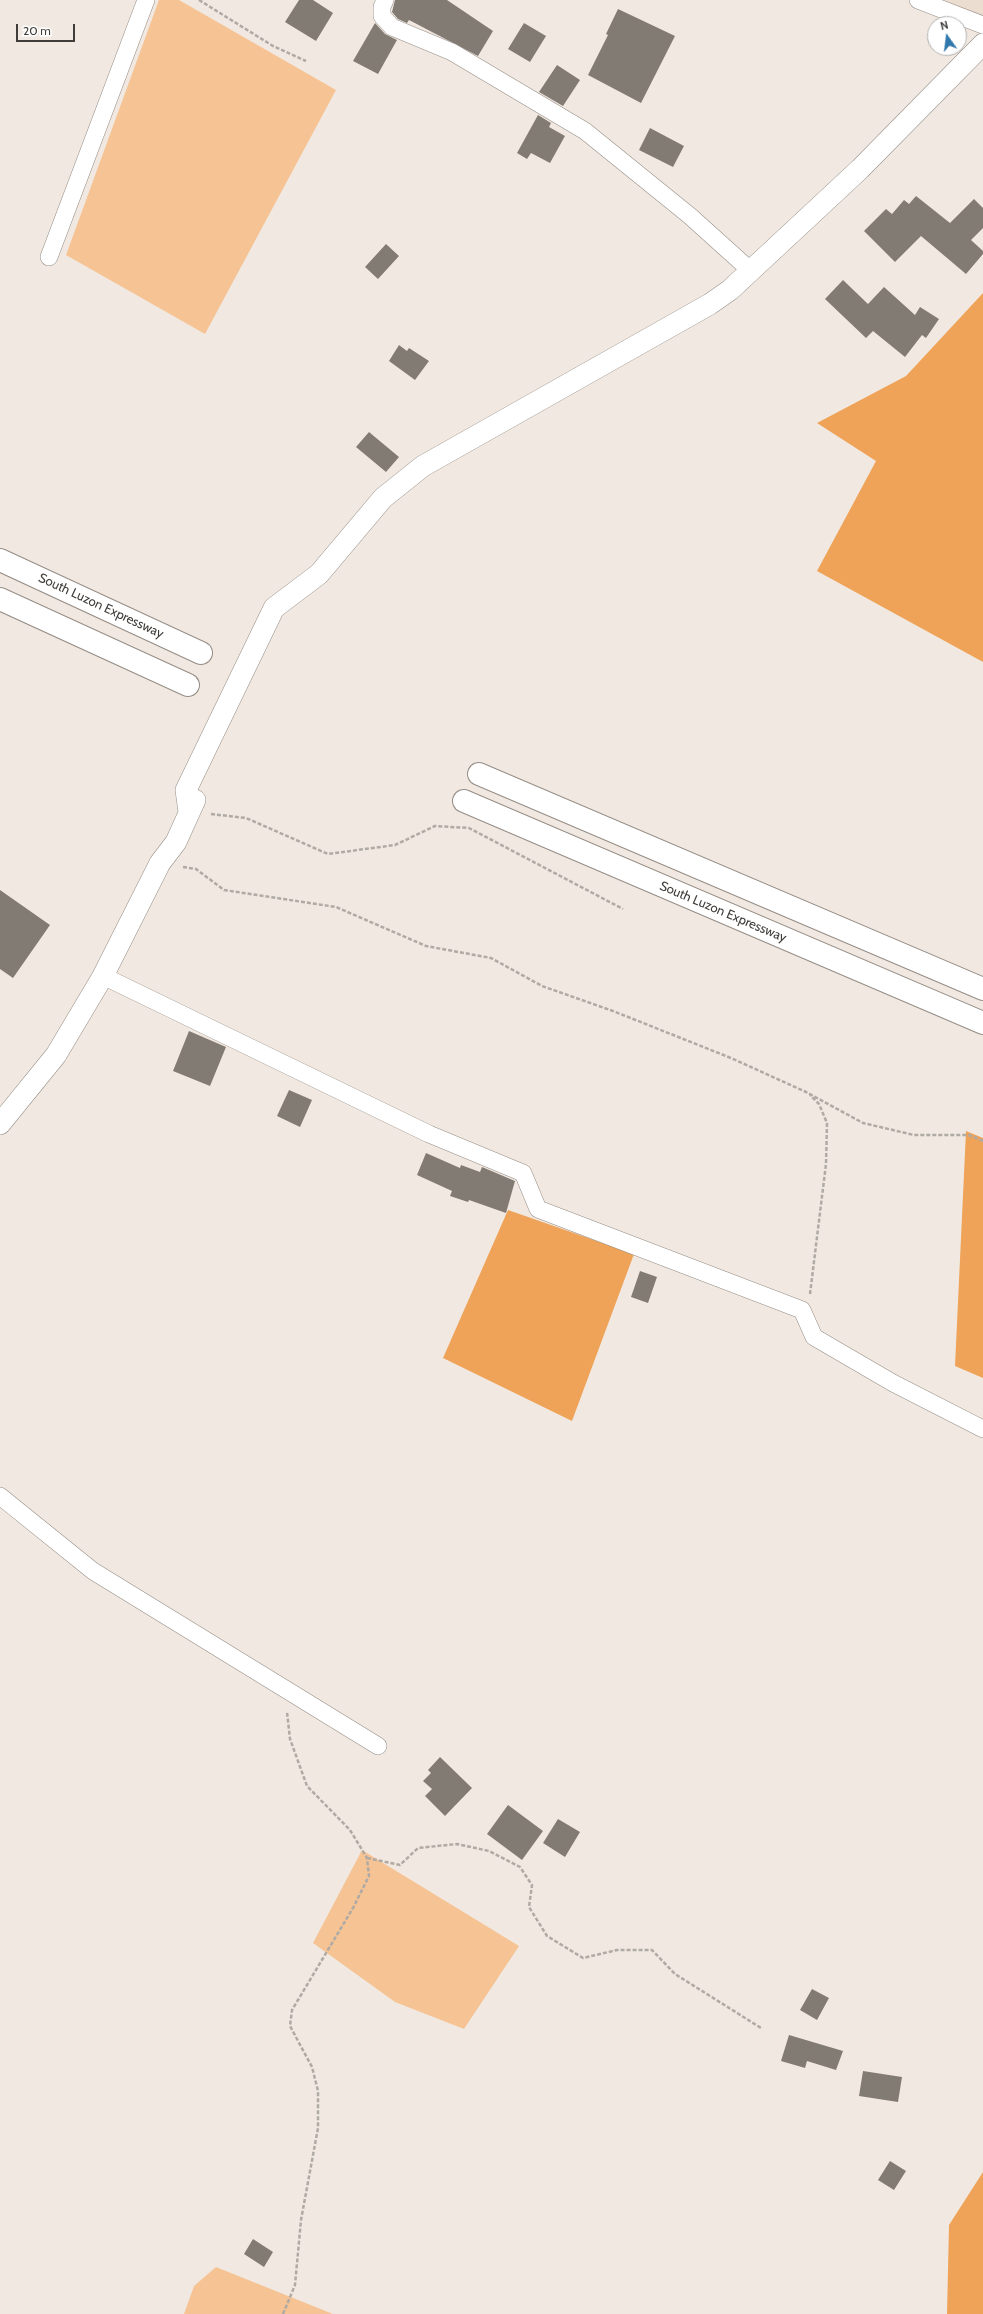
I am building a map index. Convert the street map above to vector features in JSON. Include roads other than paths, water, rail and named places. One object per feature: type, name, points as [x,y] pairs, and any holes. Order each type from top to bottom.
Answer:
[{"type":"highway","name":"South Luzon Expressway","points":[[0,560],[201,653]]},
{"type":"highway","points":[[0,599],[188,685]]},
{"type":"highway","points":[[479,774],[983,989]]},
{"type":"highway","name":"South Luzon Expressway","points":[[464,801],[983,1023]]},
{"type":"street","points":[[49,257],[146,0]]},
{"type":"street","points":[[385,0],[382,7],[382,16],[392,27],[452,52],[585,131],[690,216],[751,271]]},
{"type":"street","points":[[918,0],[983,25]]},
{"type":"street","points":[[189,812],[186,790],[274,608],[319,574],[382,498],[423,466],[710,304],[751,271],[860,169],[983,44]]},
{"type":"street","points":[[0,1124],[56,1055],[103,976],[160,863],[176,842],[189,812],[214,764]]},
{"type":"street","points":[[103,976],[429,1134],[523,1173],[538,1209],[802,1310],[814,1337],[893,1383],[983,1429]]},
{"type":"street","points":[[0,1496],[93,1571],[285,1687],[378,1746]]}]
